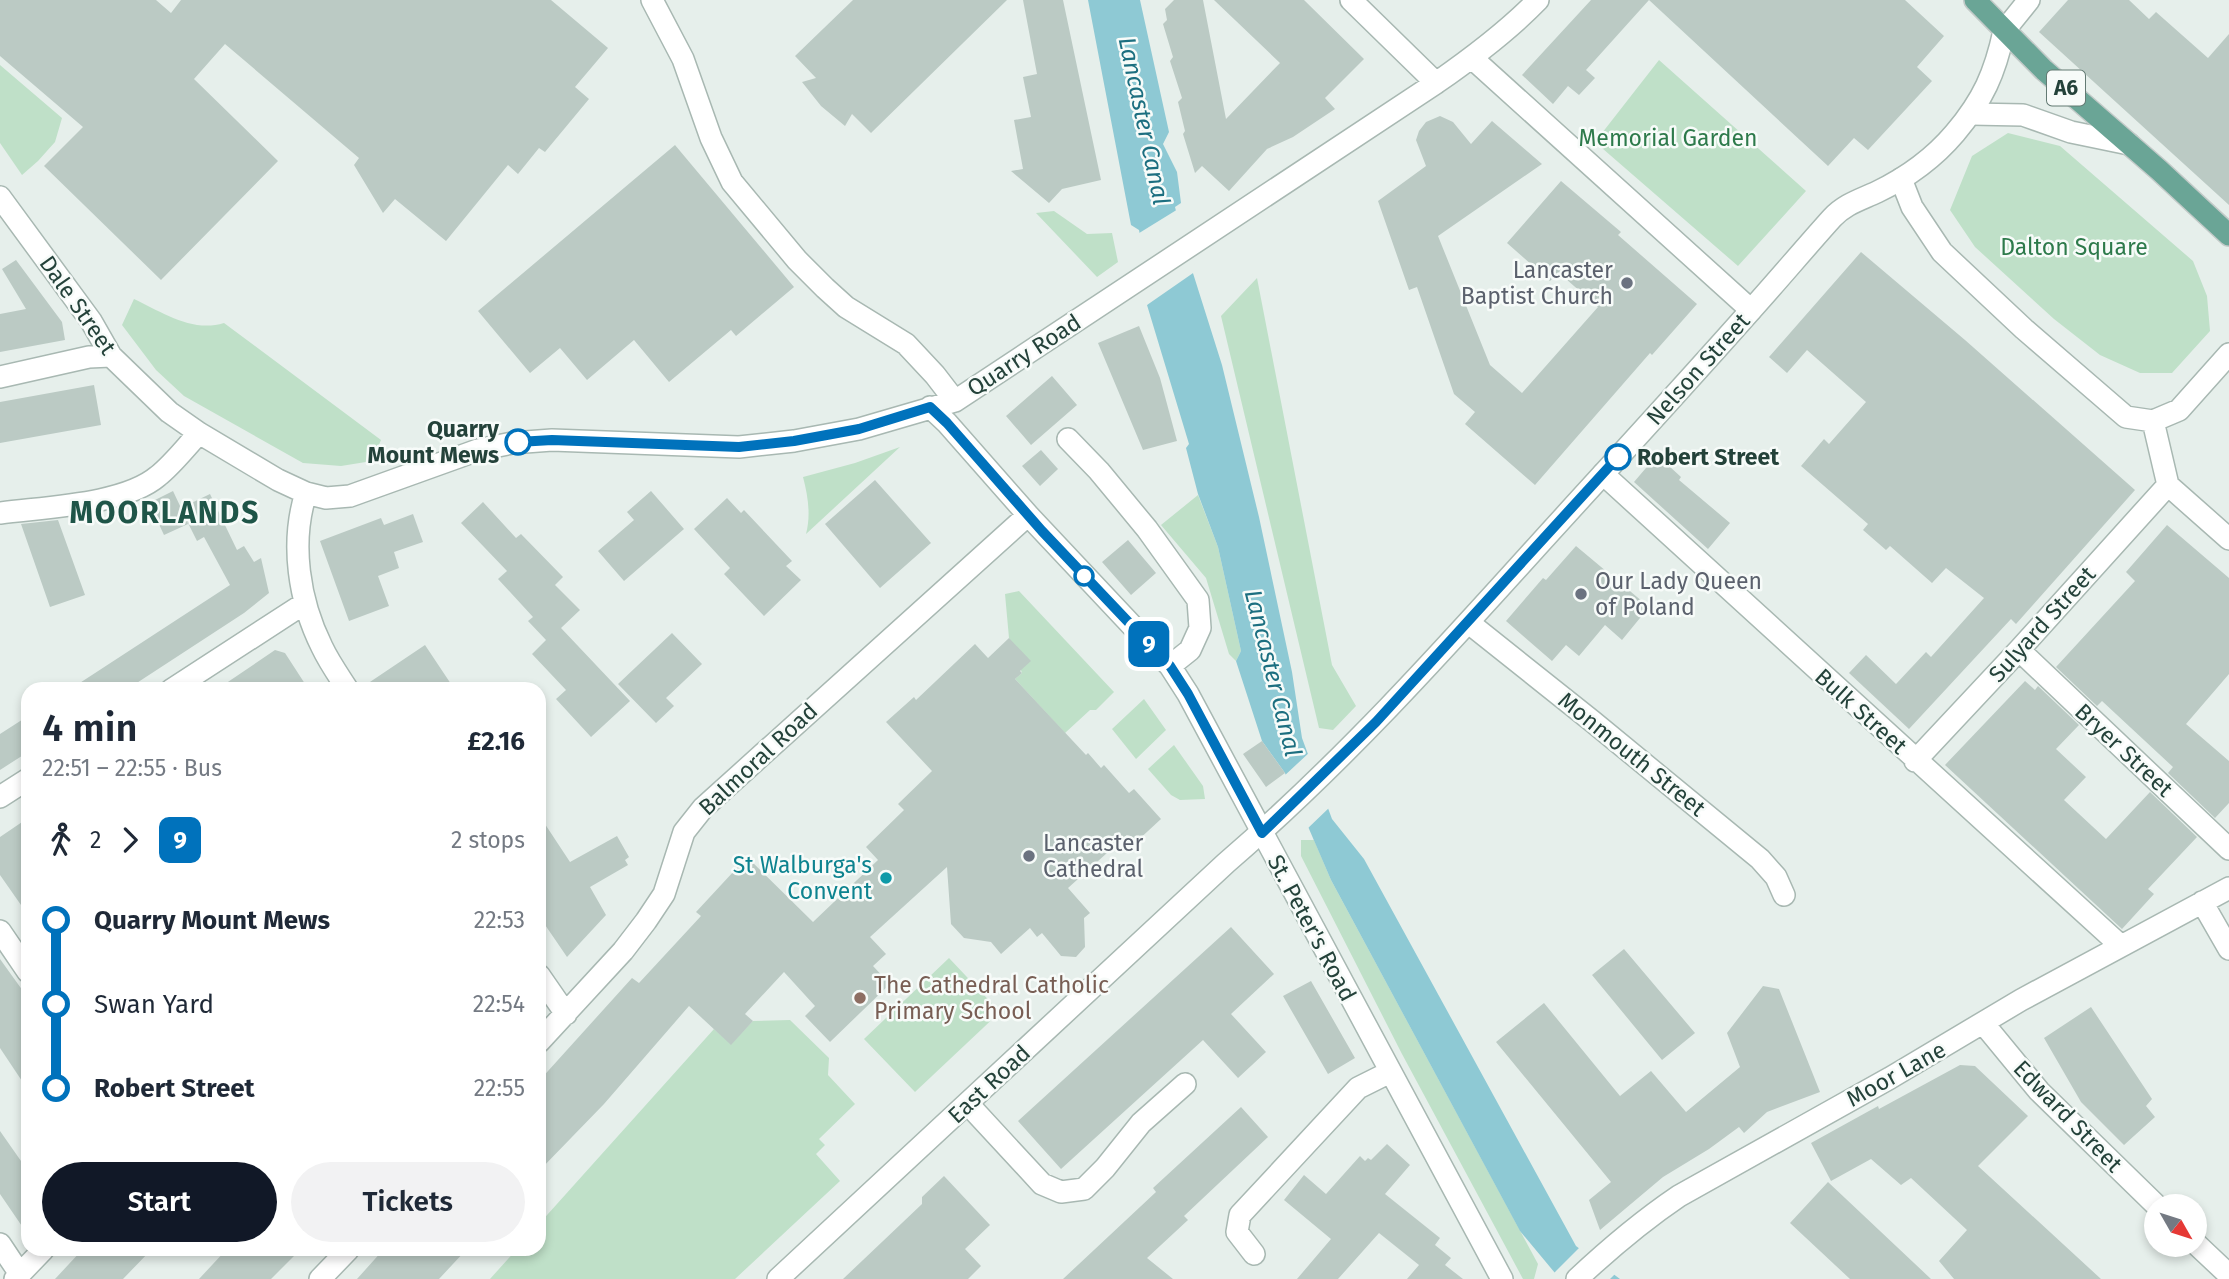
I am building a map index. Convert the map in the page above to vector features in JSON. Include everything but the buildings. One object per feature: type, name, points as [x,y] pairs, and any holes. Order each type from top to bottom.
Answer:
[{"type":"main road","name":"A6","points":[[1975,0],[2044,70],[2129,144],[2227,236]]},
{"type":"street","points":[[652,0],[683,59],[711,138],[732,182],[797,260],[825,288],[846,307],[906,344],[955,401]]},
{"type":"street","points":[[1351,0],[1436,83]]},
{"type":"street","name":"Quarry Road","points":[[306,493],[326,498],[350,496],[453,458],[512,443],[552,440],[739,447],[794,441],[859,429],[955,401],[1436,83],[1516,23],[1538,0]]},
{"type":"street","points":[[2029,0],[2004,31],[1993,74],[1971,114],[1926,162],[1901,179],[1912,207],[1942,252],[2024,329],[2126,417],[2153,421],[2179,411],[2229,354]]},
{"type":"street","points":[[1472,58],[1751,310]]},
{"type":"street","points":[[1971,114],[2023,115],[2071,132],[2129,144]]},
{"type":"street","name":"Nelson Street","points":[[1262,833],[1350,748],[1469,623],[1842,207],[1901,179]]},
{"type":"street","name":"Dale Street","points":[[0,197],[91,321],[111,356],[169,412],[278,480],[306,493]]},
{"type":"street","points":[[0,377],[89,357],[111,356]]},
{"type":"street","name":"St. Peter's Road","points":[[930,407],[1170,666],[1188,694],[1502,1279]]},
{"type":"street","points":[[2153,421],[2168,485],[2229,540]]},
{"type":"street","points":[[0,513],[103,499],[135,491],[157,478],[199,433]]},
{"type":"street","points":[[1068,439],[1099,471],[1147,529],[1198,600],[1200,628],[1190,650],[1170,666]]},
{"type":"street","name":"Bulk Street","points":[[1603,474],[2120,946]]},
{"type":"street","name":"Sulyard Street","points":[[1916,761],[2168,485]]},
{"type":"street","points":[[306,493],[301,508],[297,551],[305,603],[322,647],[343,682]]},
{"type":"street","name":"Balmoral Road","points":[[546,1035],[623,951],[658,903],[664,894],[684,832],[703,808],[1028,514]]},
{"type":"street","points":[[183,682],[305,603]]},
{"type":"street","name":"Monmouth Street","points":[[1469,623],[1760,859],[1776,877],[1784,895]]},
{"type":"street","name":"Bryer Street","points":[[2019,650],[2229,849]]},
{"type":"street","points":[[0,797],[21,784]]},
{"type":"street","name":"East Road","points":[[778,1279],[1217,871],[1262,833]]},
{"type":"street","name":"Moor Lane","points":[[1577,1279],[1648,1217],[1679,1196],[2120,946],[2229,888]]},
{"type":"street","points":[[2202,902],[2229,949]]},
{"type":"street","points":[[0,932],[21,962]]},
{"type":"street","points":[[546,985],[566,1014]]},
{"type":"street","name":"Edward Street","points":[[1983,1023],[2039,1091],[2145,1194]]},
{"type":"street","points":[[1254,1254],[1237,1232],[1240,1215],[1358,1088],[1390,1072]]},
{"type":"street","points":[[968,1104],[1042,1184],[1061,1192],[1084,1189],[1105,1168],[1141,1122],[1185,1084]]},
{"type":"street","points":[[0,1244],[18,1276],[37,1256]]},
{"type":"street","points":[[2207,1254],[2229,1275]]},
{"type":"street","points":[[320,1279],[342,1256]]},
{"type":"green space","name":"Memorial Garden","points":[[1659,60],[1806,191],[1738,266],[1595,142]]},
{"type":"green space","points":[[0,65],[62,118],[55,142],[22,175],[0,143]]},
{"type":"green space","name":"Dalton Square","points":[[2008,133],[2060,146],[2193,261],[2207,296],[2210,331],[2172,373],[2140,373],[2100,355],[2054,319],[1975,247],[1950,210],[1972,156]]},
{"type":"green space","points":[[1054,211],[1087,234],[1112,233],[1118,262],[1097,277],[1036,213]]},
{"type":"green space","points":[[1257,278],[1332,665],[1356,706],[1333,730],[1319,728],[1221,316]]},
{"type":"green space","points":[[134,299],[177,320],[200,325],[224,323],[381,440],[372,461],[341,466],[303,463],[184,396],[156,370],[122,325]]},
{"type":"green space","points":[[900,447],[806,534],[808,505],[803,477]]},
{"type":"green space","points":[[1198,495],[1218,547],[1241,651],[1236,661],[1229,654],[1206,578],[1161,525]]},
{"type":"green space","points":[[1019,591],[1114,692],[1096,710],[1090,710],[1065,733],[1015,679],[1022,673],[1009,638],[1005,594]]},
{"type":"green space","points":[[1144,699],[1166,730],[1136,759],[1112,729]]},
{"type":"green space","points":[[1174,745],[1203,786],[1205,799],[1180,800],[1171,795],[1148,769]]},
{"type":"green space","points":[[1301,840],[1314,840],[1331,880],[1538,1264],[1534,1279],[1523,1279],[1402,1054],[1301,856]]},
{"type":"green space","points":[[949,958],[1000,1012],[915,1092],[864,1039]]},
{"type":"green space","points":[[790,1020],[829,1058],[828,1075],[855,1104],[819,1139],[825,1145],[816,1154],[840,1181],[735,1279],[490,1279],[511,1256],[546,1256],[546,1216],[714,1029],[731,1044],[753,1021]]},
{"type":"water","name":"Lancaster Canal","points":[[1088,0],[1140,0],[1169,132],[1163,144],[1177,172],[1181,203],[1175,207],[1222,365],[1259,517],[1292,672],[1302,738],[1332,819],[1364,859],[1576,1246],[1620,1279],[1560,1279],[1520,1231],[1331,880],[1285,773],[1262,741],[1236,661],[1241,651],[1218,547],[1198,494],[1186,448],[1189,444],[1147,305],[1151,292],[1139,230],[1131,225]]},
{"type":"pier","points":[[1179,208],[1196,271],[1147,305],[1148,292],[1136,235]]},
{"type":"pier","points":[[1311,751],[1331,806],[1306,830],[1283,777]]},
{"type":"pier","points":[[1581,1246],[1616,1273],[1610,1279],[1555,1279],[1552,1275]]},
{"type":"bus line","name":"9","points":[[518,442],[552,440],[739,447],[794,441],[859,429],[930,407],[1042,531],[1170,666],[1188,694],[1262,833],[1363,736],[1618,457]]},
{"type":"place","name":"Lancaster Baptist Church","points":[[1627,283]]},
{"type":"place","name":"Quarry Mount Mews","points":[[518,442]]},
{"type":"place","name":"Robert Street","points":[[1618,457]]},
{"type":"place","name":"Our Lady Queen of Poland","points":[[1581,594]]},
{"type":"place","name":"Lancaster Cathedral","points":[[1029,856]]},
{"type":"place","name":"St Walburga's Convent","points":[[886,878]]},
{"type":"place","name":"The Cathedral Catholic Primary School","points":[[860,998]]},
{"type":"district","name":"MOORLANDS","points":[[165,513]]}]
